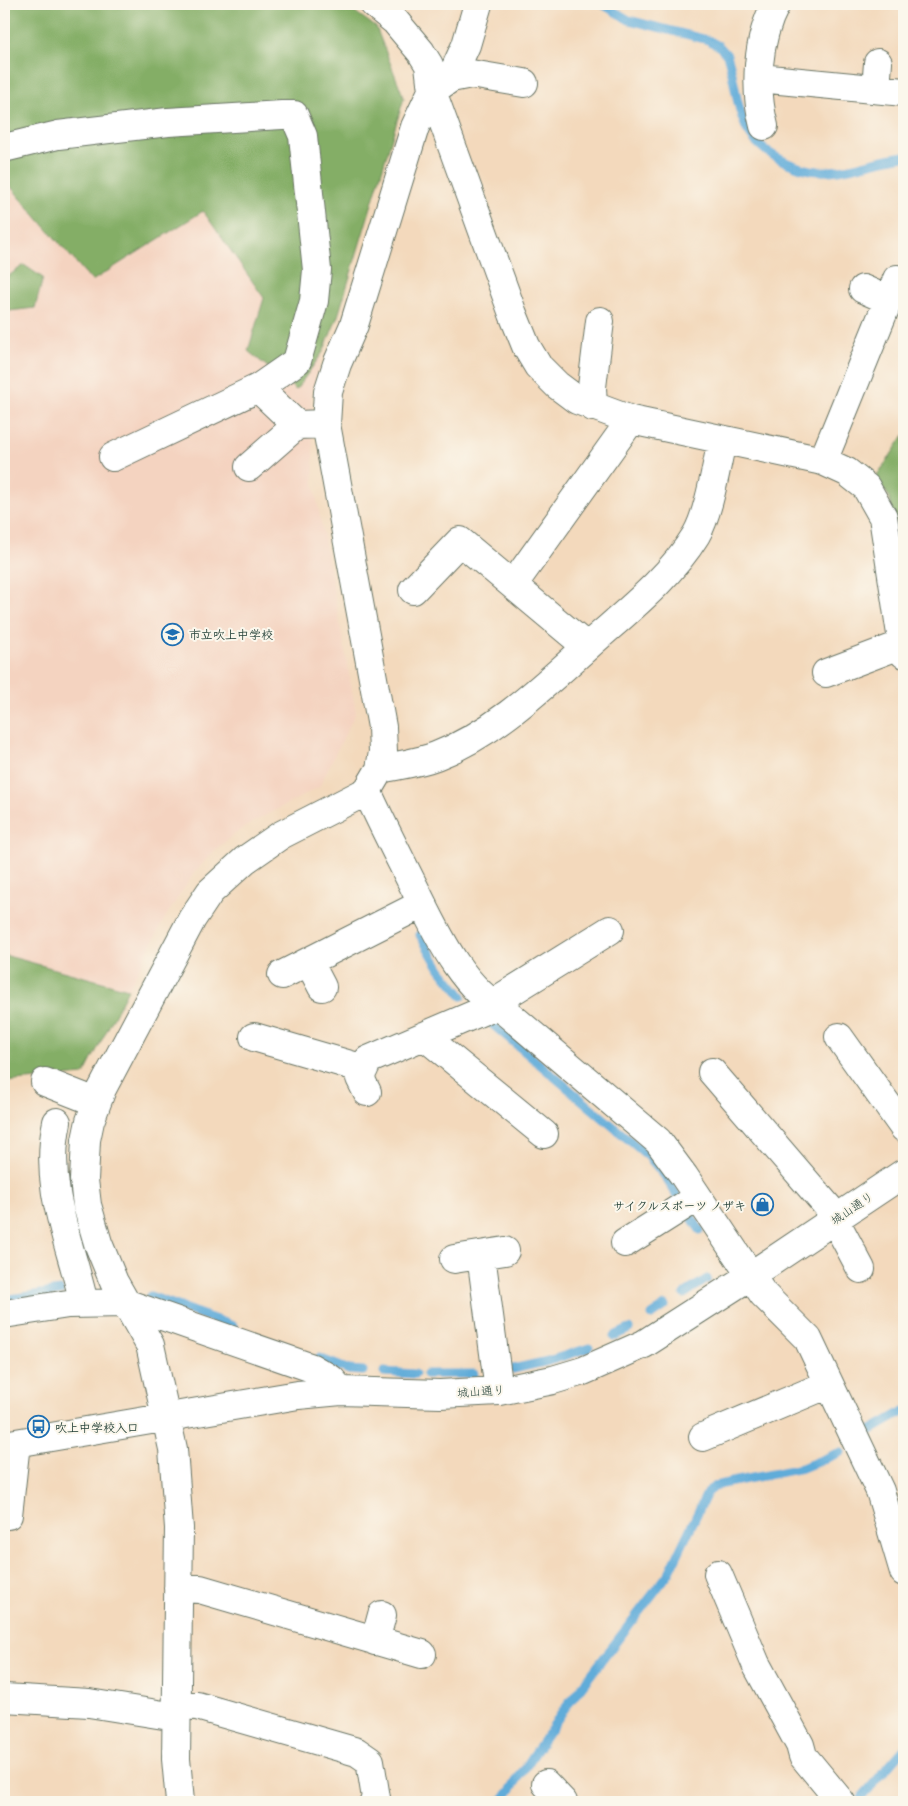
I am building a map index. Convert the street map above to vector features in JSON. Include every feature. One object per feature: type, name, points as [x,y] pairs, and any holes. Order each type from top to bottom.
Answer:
[{"type":"street","points":[[374,4],[395,22],[421,52],[442,84],[526,346],[538,366],[557,385],[577,400],[631,420],[822,461],[846,472],[866,487],[896,540],[904,649],[826,673]]},
{"type":"street","points":[[478,4],[466,45],[415,127],[354,325],[336,364],[328,392],[326,424],[380,719],[383,752],[373,780],[422,904],[447,951],[459,968],[494,1006],[507,1013],[658,1141],[763,1294],[808,1340],[880,1491],[904,1572]]},
{"type":"street","points":[[764,126],[759,98],[759,78],[767,26],[776,4]]},
{"type":"street","points":[[442,84],[471,74],[524,83]]},
{"type":"street","points":[[759,78],[877,76],[904,92]]},
{"type":"street","points":[[4,148],[58,135],[168,122],[294,115],[303,136],[317,270],[317,287],[298,361],[258,388],[113,457]]},
{"type":"street","points":[[822,461],[893,289],[863,289]]},
{"type":"street","points":[[593,407],[592,388],[600,321]]},
{"type":"street","points":[[258,388],[297,425]]},
{"type":"street","points":[[513,585],[631,420]]},
{"type":"street","points":[[249,467],[297,425],[326,424]]},
{"type":"street","points":[[180,1802],[176,1759],[178,1487],[167,1418],[150,1345],[125,1303],[98,1243],[88,1205],[84,1180],[86,1140],[96,1102],[192,919],[210,892],[245,860],[281,835],[373,780],[435,756],[485,731],[529,699],[665,575],[697,533],[709,496],[722,441]]},
{"type":"street","points":[[413,590],[460,541],[587,647]]},
{"type":"street","points":[[282,975],[422,904]]},
{"type":"street","points":[[254,1038],[366,1080],[368,1060],[494,1006],[504,996],[610,930]]},
{"type":"street","points":[[309,962],[322,987]]},
{"type":"street","points":[[424,1036],[544,1134]]},
{"type":"street","points":[[839,1037],[904,1128]]},
{"type":"street","points":[[712,1072],[828,1207],[861,1269]]},
{"type":"street","points":[[46,1082],[96,1102]]},
{"type":"street","points":[[58,1122],[53,1154],[57,1209],[84,1303]]},
{"type":"street","name":"城山通り","points":[[10,1444],[298,1395],[341,1391],[440,1394],[499,1391],[553,1380],[644,1344],[904,1173]]},
{"type":"street","points":[[625,1243],[698,1197]]},
{"type":"street","points":[[454,1259],[493,1253],[499,1391]]},
{"type":"street","points":[[4,1314],[84,1303],[125,1303],[312,1368],[331,1379],[341,1391]]},
{"type":"street","points":[[703,1437],[828,1384]]},
{"type":"street","points":[[8,1515],[10,1444]]},
{"type":"street","points":[[718,1574],[756,1664],[800,1746],[803,1756],[841,1802]]},
{"type":"street","points":[[178,1588],[200,1588],[379,1628],[422,1654]]},
{"type":"street","points":[[4,1698],[176,1711],[197,1706],[357,1752],[370,1761],[373,1790]]},
{"type":"shaded area","name":"市立吹上中学校","points":[[4,162],[208,200],[323,352],[311,393],[314,484],[356,712],[319,787],[253,822],[233,835],[214,851],[194,873],[166,916],[84,1075],[39,1055],[4,990]]},
{"type":"green space","points":[[4,4],[344,4],[376,27],[404,98],[338,316],[323,352],[296,390],[248,351],[264,298],[203,211],[92,281],[4,179]]},
{"type":"green space","points":[[24,265],[43,278],[35,308],[9,311],[4,322],[4,279]]},
{"type":"green space","points":[[904,435],[904,530],[896,526],[889,496],[875,479]]},
{"type":"green space","points":[[4,955],[128,989],[84,1075],[4,1082]]},
{"type":"waterway","points":[[602,4],[629,20],[708,40],[719,46],[727,55],[739,108],[747,130],[758,144],[776,157],[794,166],[825,171],[840,170],[904,156]]},
{"type":"waterway","points":[[420,935],[440,969],[462,996]]},
{"type":"waterway","points":[[492,1024],[648,1156],[664,1175],[679,1199]]},
{"type":"waterway","points":[[689,1214],[700,1230]]},
{"type":"waterway","points":[[684,1294],[707,1279]]},
{"type":"waterway","points":[[4,1300],[60,1291]]},
{"type":"waterway","points":[[150,1296],[233,1326]]},
{"type":"waterway","points":[[652,1315],[665,1306]]},
{"type":"waterway","points":[[614,1336],[629,1329]]},
{"type":"waterway","points":[[513,1369],[548,1361],[589,1348]]},
{"type":"waterway","points":[[319,1358],[349,1370],[363,1371]]},
{"type":"waterway","points":[[384,1372],[415,1374]]},
{"type":"waterway","points":[[426,1374],[474,1374]]},
{"type":"waterway","points":[[868,1432],[904,1411]]},
{"type":"waterway","points":[[500,1802],[509,1792],[563,1711],[669,1573],[707,1493],[715,1486],[802,1468],[841,1452]]},
{"type":"waterway","points":[[861,1798],[904,1749]]},
{"type":"place","name":"市立吹上中学校","points":[[173,634]]},
{"type":"place","name":"サイクルスポーツ ノザキ","points":[[762,1205]]},
{"type":"place","name":"吹上中学校入口","points":[[39,1427]]}]
